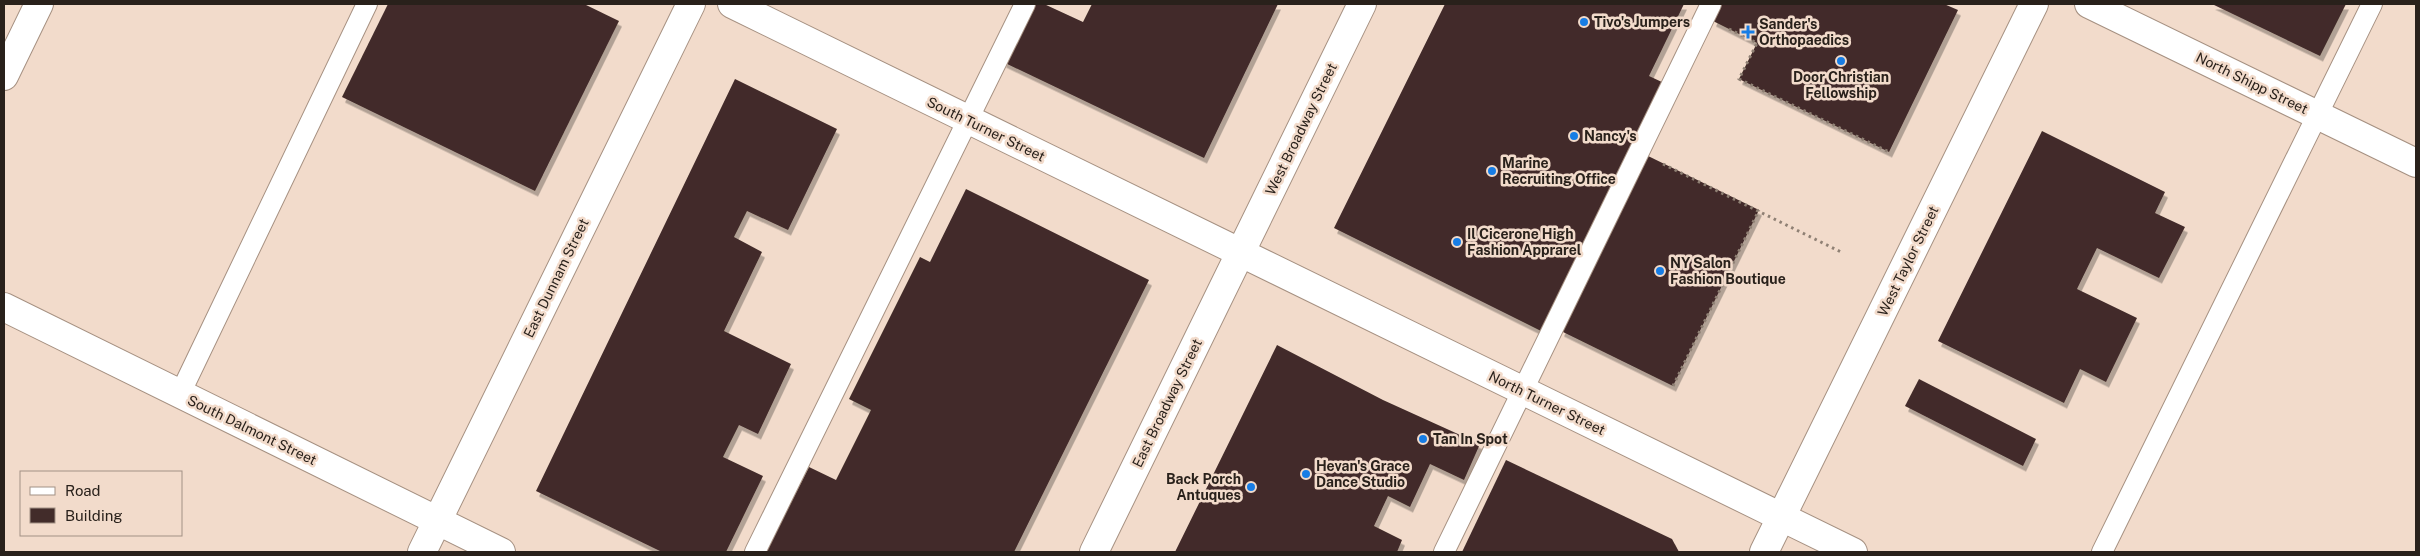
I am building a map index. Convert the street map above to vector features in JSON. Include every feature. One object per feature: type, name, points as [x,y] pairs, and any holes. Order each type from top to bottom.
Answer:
[{"type":"street","points":[[4,76],[39,4]]},
{"type":"street","name":"East Dunnam Street","points":[[422,552],[691,4]]},
{"type":"street","name":"South Turner Street","points":[[732,4],[1240,254]]},
{"type":"street","name":"West Broadway Street","points":[[1240,254],[1362,4]]},
{"type":"street","name":"West Taylor Street","points":[[1764,552],[2034,4]]},
{"type":"street","name":"North Shipp Street","points":[[2089,4],[2416,163]]},
{"type":"street","name":"North Turner Street","points":[[1240,254],[1853,552]]},
{"type":"street","name":"East Broadway Street","points":[[1094,552],[1240,254]]},
{"type":"street","name":"South Dalmont Street","points":[[4,307],[500,552]]},
{"type":"lane","points":[[180,394],[367,4]]},
{"type":"lane","points":[[755,552],[1026,4]]},
{"type":"lane","points":[[1444,552],[1711,4]]},
{"type":"lane","points":[[2102,552],[2372,4]]},
{"type":"path","points":[[1721,26],[1757,43],[1739,79],[1889,152]]},
{"type":"path","points":[[1654,160],[1841,252]]},
{"type":"path","points":[[1673,386],[1758,210]]},
{"type":"building","points":[[388,4],[584,4],[619,21],[535,191],[342,97]]},
{"type":"building","points":[[1030,4],[1044,4],[1083,22],[1092,4],[1278,4],[1204,158],[1003,62]]},
{"type":"building","points":[[1445,4],[1684,4],[1649,76],[1664,83],[1543,332],[1334,228]]},
{"type":"building","name":"Door Christian Fellowship","points":[[1721,4],[1944,4],[1958,10],[1889,152],[1739,79],[1757,43],[1713,21]]},
{"type":"building","points":[[2212,4],[2346,4],[2320,56]]},
{"type":"building","points":[[735,79],[837,129],[788,230],[747,211],[734,237],[762,252],[724,331],[791,364],[758,434],[739,425],[723,457],[763,476],[726,552],[662,552],[536,491]]},
{"type":"building","points":[[2042,131],[2165,192],[2155,213],[2185,227],[2159,278],[2097,248],[2077,289],[2137,318],[2106,382],[2080,369],[2064,403],[1938,341]]},
{"type":"building","name":"NY Salon Fashion Boutique","points":[[1646,155],[1759,210],[1673,386],[1561,331]]},
{"type":"building","points":[[966,189],[1149,280],[1014,552],[766,552],[809,467],[836,480],[871,410],[849,399],[920,257],[930,262]]},
{"type":"building","points":[[1277,345],[1383,400],[1480,444],[1464,480],[1430,464],[1410,507],[1388,496],[1374,526],[1402,540],[1397,552],[1175,552]]},
{"type":"building","points":[[1919,379],[2036,439],[2023,466],[1905,406]]},
{"type":"building","points":[[1506,460],[1672,539],[1679,552],[1462,552]]},
{"type":"place","name":"Tivo's Jumpers","points":[[1584,22]]},
{"type":"place","name":"Sander's Orthopaedics","points":[[1748,32]]},
{"type":"place","name":"Door Christian Fellowship","points":[[1841,61]]},
{"type":"place","name":"Nancy's","points":[[1574,136]]},
{"type":"place","name":"Marine Recruiting Office","points":[[1492,171]]},
{"type":"place","name":"Il Cicerone High Fashion Apprarel","points":[[1457,242]]},
{"type":"place","name":"NY Salon Fashion Boutique","points":[[1660,271]]},
{"type":"place","name":"Tan In Spot","points":[[1423,439]]},
{"type":"place","name":"Hevan's Grace Dance Studio","points":[[1306,474]]},
{"type":"place","name":"Back Porch Antuques","points":[[1251,487]]}]
